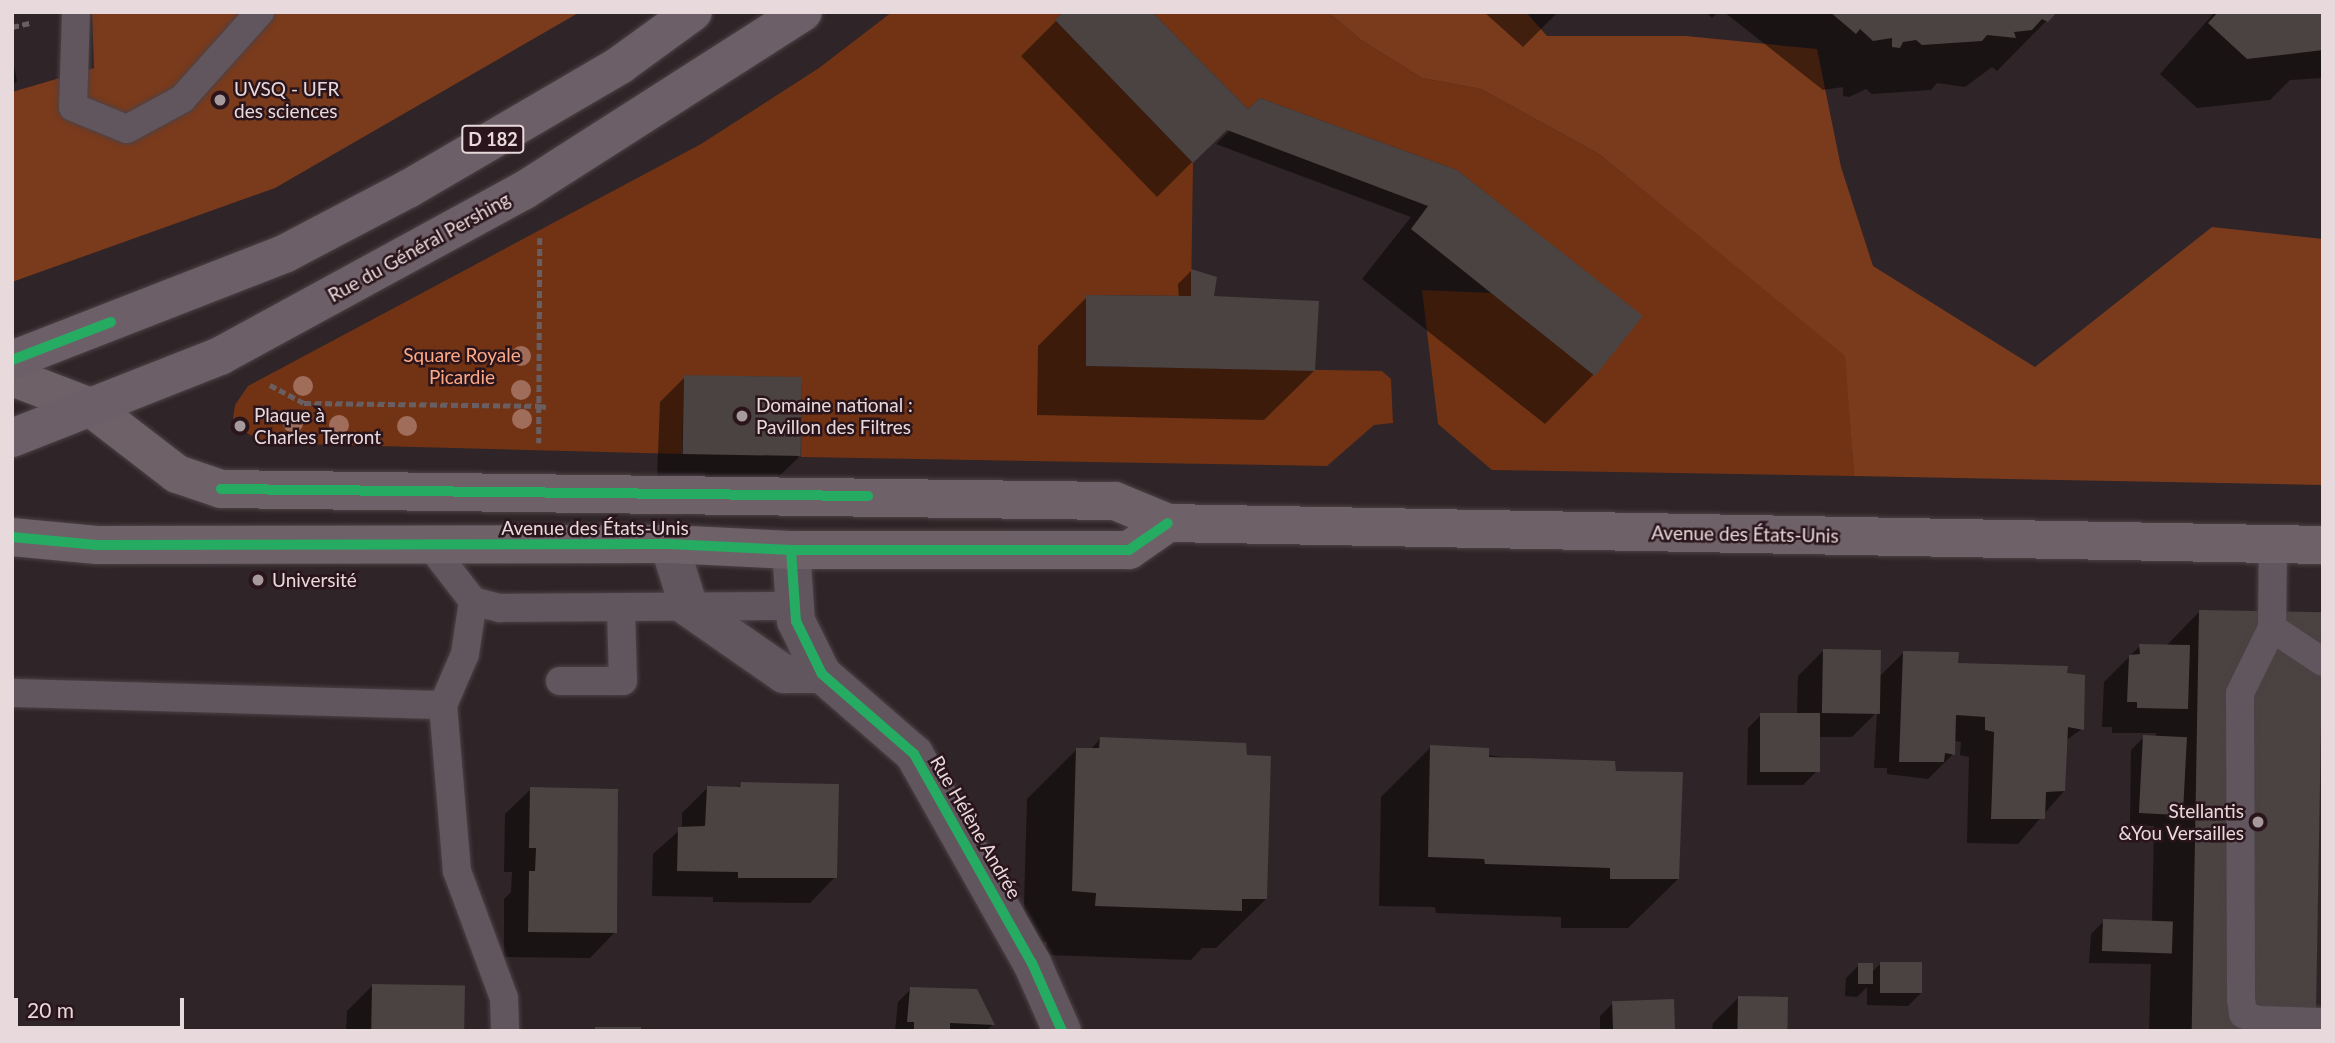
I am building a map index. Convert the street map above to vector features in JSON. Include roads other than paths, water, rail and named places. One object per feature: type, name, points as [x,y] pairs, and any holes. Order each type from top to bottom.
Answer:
[{"type":"main road","name":"D 182","points":[[12,360],[286,253],[408,189],[620,65],[693,12]]},
{"type":"main road","name":"Rue du Général Pershing","points":[[12,438],[220,356],[523,191],[803,12]]},
{"type":"main road","name":"Avenue des États-Unis","points":[[12,377],[90,407],[177,474],[213,488],[1115,501],[1168,523],[2323,545]]},
{"type":"main road","name":"Avenue des États-Unis","points":[[669,544],[732,496]]},
{"type":"main road","points":[[732,496],[792,550]]},
{"type":"main road","name":"Avenue des États-Unis","points":[[12,537],[97,545],[669,544],[792,550],[1129,550],[1168,523]]},
{"type":"street","points":[[669,544],[689,608],[784,674],[822,674]]},
{"type":"street","name":"Rue Hélène Andrée","points":[[792,550],[796,621],[822,674],[914,754],[1032,963],[1062,1031]]},
{"type":"lane","points":[[76,12],[73,107],[127,129],[182,99],[260,12]]},
{"type":"lane","points":[[429,544],[473,601],[500,608],[795,607]]},
{"type":"lane","points":[[2273,544],[2272,628],[2240,693],[2241,999],[2243,1014],[2257,1020],[2323,1022]]},
{"type":"lane","points":[[473,601],[465,654],[443,705],[457,871],[504,998],[505,1031]]},
{"type":"lane","points":[[559,681],[623,681],[621,608]]},
{"type":"lane","points":[[2272,628],[2323,662]]},
{"type":"lane","points":[[12,693],[443,705]]},
{"type":"place","name":"UVSQ - UFR des sciences","points":[[220,100]]},
{"type":"place","name":"Domaine national : Pavillon des Filtres","points":[[742,416]]},
{"type":"place","name":"Plaque à Charles Terront","points":[[240,426]]},
{"type":"place","name":"Université","points":[[258,580]]},
{"type":"place","name":"Stellantis &You Versailles","points":[[2258,822]]},
{"type":"park label","name":"Square Royale Picardie","points":[[462,366]]}]
